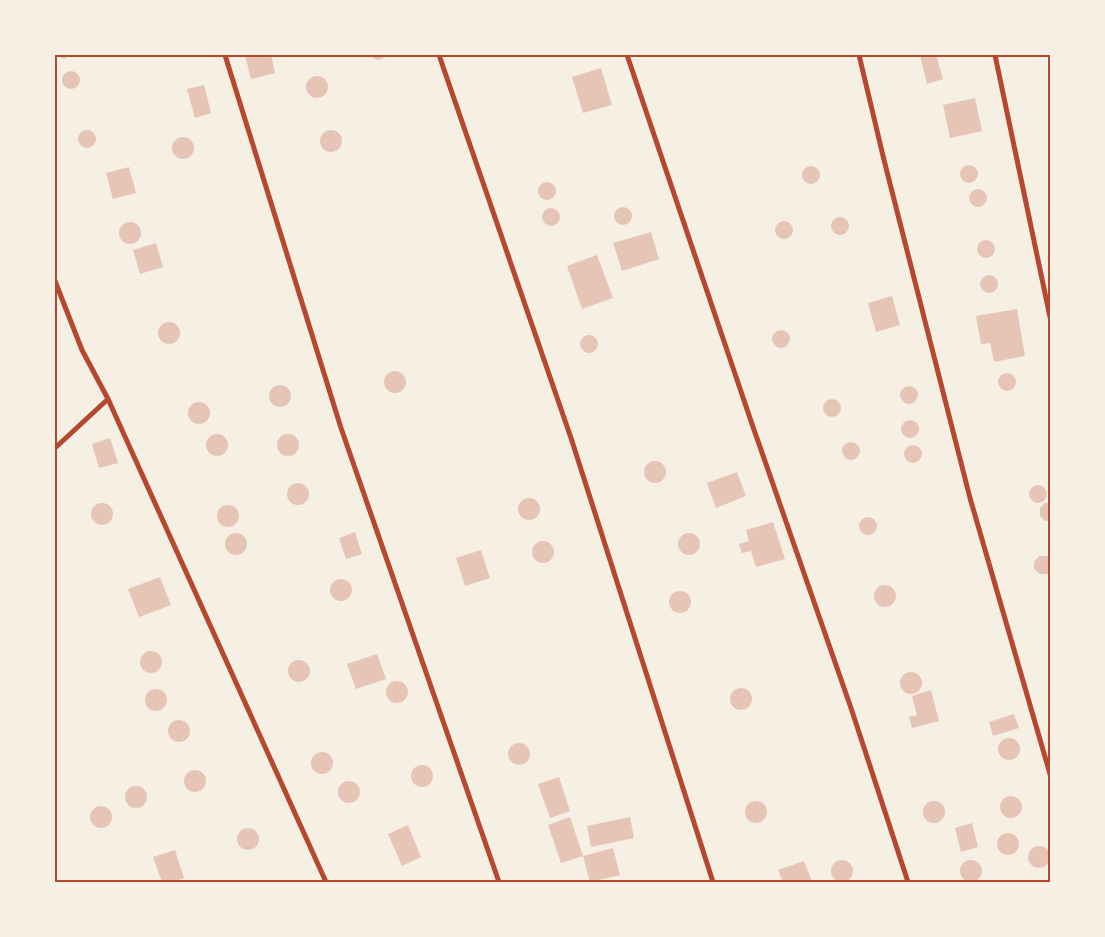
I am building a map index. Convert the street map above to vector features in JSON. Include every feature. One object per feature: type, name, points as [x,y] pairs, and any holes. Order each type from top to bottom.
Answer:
[{"type":"street","points":[[225,55],[341,428],[499,882]]},
{"type":"street","points":[[439,55],[574,448],[713,882]]},
{"type":"street","points":[[627,55],[851,708],[908,882]]},
{"type":"street","points":[[859,55],[970,498],[1050,774]]},
{"type":"street","points":[[996,55],[1050,317]]},
{"type":"street","points":[[55,281],[82,350],[108,398],[326,882]]},
{"type":"street","points":[[55,448],[108,398]]},
{"type":"building","points":[[56,55],[71,55],[64,59]]},
{"type":"building","points":[[245,55],[271,55],[275,73],[251,79]]},
{"type":"building","points":[[370,55],[389,55],[379,60]]},
{"type":"building","points":[[920,55],[936,55],[943,79],[927,84]]},
{"type":"building","points":[[601,68],[612,105],[583,113],[572,77]]},
{"type":"building","points":[[71,71],[77,74],[80,80],[77,86],[71,89],[65,86],[62,80],[65,74]]},
{"type":"building","points":[[317,76],[325,79],[328,87],[325,95],[317,98],[309,95],[306,87],[309,79]]},
{"type":"building","points":[[204,85],[211,113],[195,118],[187,89]]},
{"type":"building","points":[[975,98],[982,131],[950,138],[943,105]]},
{"type":"building","points":[[87,130],[93,133],[96,139],[93,145],[87,148],[81,145],[78,139],[81,133]]},
{"type":"building","points":[[331,130],[339,133],[342,141],[339,149],[331,152],[323,149],[320,141],[323,133]]},
{"type":"building","points":[[183,137],[191,140],[194,148],[191,156],[183,159],[175,156],[172,148],[175,140]]},
{"type":"building","points":[[965,165],[973,165],[978,170],[976,181],[965,183],[960,178],[960,170]]},
{"type":"building","points":[[807,166],[815,166],[820,171],[818,182],[807,184],[802,179],[802,171]]},
{"type":"building","points":[[129,167],[136,193],[113,199],[106,173]]},
{"type":"building","points":[[543,182],[551,182],[556,187],[554,198],[543,200],[538,195],[538,187]]},
{"type":"building","points":[[974,189],[982,189],[987,194],[985,205],[974,207],[969,202],[969,194]]},
{"type":"building","points":[[619,207],[627,207],[632,212],[630,223],[619,225],[614,220],[614,212]]},
{"type":"building","points":[[547,208],[555,208],[560,213],[558,224],[547,226],[542,221],[542,213]]},
{"type":"building","points":[[836,217],[844,217],[849,222],[847,233],[836,235],[831,230],[831,222]]},
{"type":"building","points":[[780,221],[788,221],[793,226],[791,237],[780,239],[775,234],[775,226]]},
{"type":"building","points":[[130,222],[138,225],[141,233],[138,241],[130,244],[122,241],[119,233],[122,225]]},
{"type":"building","points":[[651,232],[659,259],[622,271],[613,243]]},
{"type":"building","points":[[982,240],[990,240],[995,245],[993,256],[982,258],[977,253],[977,245]]},
{"type":"building","points":[[156,243],[163,267],[140,274],[133,250]]},
{"type":"building","points":[[597,255],[613,298],[582,309],[567,266]]},
{"type":"building","points":[[985,275],[993,275],[998,280],[996,291],[985,293],[980,288],[980,280]]},
{"type":"building","points":[[892,296],[900,325],[876,332],[868,303]]},
{"type":"building","points":[[1017,309],[1025,356],[994,362],[990,343],[981,344],[976,316]]},
{"type":"building","points":[[169,322],[177,325],[180,333],[177,341],[169,344],[161,341],[158,333],[161,325]]},
{"type":"building","points":[[777,330],[785,330],[790,335],[788,346],[777,348],[772,343],[772,335]]},
{"type":"building","points":[[585,335],[593,335],[598,340],[596,351],[585,353],[580,348],[580,340]]},
{"type":"building","points":[[395,371],[403,374],[406,382],[403,390],[395,393],[387,390],[384,382],[387,374]]},
{"type":"building","points":[[1003,373],[1011,373],[1016,378],[1014,389],[1003,391],[998,386],[998,378]]},
{"type":"building","points":[[280,385],[288,388],[291,396],[288,404],[280,407],[272,404],[269,396],[272,388]]},
{"type":"building","points":[[905,386],[913,386],[918,391],[916,402],[905,404],[900,399],[900,391]]},
{"type":"building","points":[[828,399],[836,399],[841,404],[839,415],[828,417],[823,412],[823,404]]},
{"type":"building","points":[[199,402],[207,405],[210,413],[207,421],[199,424],[191,421],[188,413],[191,405]]},
{"type":"building","points":[[906,420],[914,420],[919,425],[917,436],[906,438],[901,433],[901,425]]},
{"type":"building","points":[[217,434],[225,437],[228,445],[225,453],[217,456],[209,453],[206,445],[209,437]]},
{"type":"building","points":[[288,434],[296,437],[299,445],[296,453],[288,456],[280,453],[277,445],[280,437]]},
{"type":"building","points":[[110,438],[118,463],[99,468],[92,444]]},
{"type":"building","points":[[847,442],[855,442],[860,447],[858,458],[847,460],[842,455],[842,447]]},
{"type":"building","points":[[909,445],[917,445],[922,450],[920,461],[909,463],[904,458],[904,450]]},
{"type":"building","points":[[655,461],[663,464],[666,472],[663,480],[655,483],[647,480],[644,472],[647,464]]},
{"type":"building","points":[[737,472],[746,496],[716,508],[707,483]]},
{"type":"building","points":[[298,483],[306,486],[309,494],[306,502],[298,505],[290,502],[287,494],[290,486]]},
{"type":"building","points":[[1034,485],[1042,485],[1047,490],[1045,501],[1034,503],[1029,498],[1029,490]]},
{"type":"building","points":[[529,498],[537,501],[540,509],[537,517],[529,520],[521,517],[518,509],[521,501]]},
{"type":"building","points":[[1050,502],[1050,520],[1045,521],[1040,516],[1040,508],[1045,503]]},
{"type":"building","points":[[102,503],[110,506],[113,514],[110,522],[102,525],[94,522],[91,514],[94,506]]},
{"type":"building","points":[[228,505],[236,508],[239,516],[236,524],[228,527],[220,524],[217,516],[220,508]]},
{"type":"building","points":[[864,517],[872,517],[877,522],[875,533],[864,535],[859,530],[859,522]]},
{"type":"building","points":[[773,522],[785,559],[756,567],[751,551],[742,553],[739,544],[749,541],[746,530]]},
{"type":"building","points":[[355,532],[362,554],[346,559],[339,538]]},
{"type":"building","points":[[236,533],[244,536],[247,544],[244,552],[236,555],[228,552],[225,544],[228,536]]},
{"type":"building","points":[[689,533],[697,536],[700,544],[697,552],[689,555],[681,552],[678,544],[681,536]]},
{"type":"building","points":[[543,541],[551,544],[554,552],[551,560],[543,563],[535,560],[532,552],[535,544]]},
{"type":"building","points":[[481,550],[490,578],[465,586],[456,558]]},
{"type":"building","points":[[1039,556],[1047,556],[1050,559],[1050,571],[1048,574],[1040,574],[1034,569],[1034,562]]},
{"type":"building","points":[[160,577],[171,605],[139,617],[128,589]]},
{"type":"building","points":[[341,579],[349,582],[352,590],[349,598],[341,601],[333,598],[330,590],[333,582]]},
{"type":"building","points":[[885,585],[893,588],[896,596],[893,604],[885,607],[877,604],[874,596],[877,588]]},
{"type":"building","points":[[680,591],[688,594],[691,602],[688,610],[680,613],[672,610],[669,602],[672,594]]},
{"type":"building","points":[[151,651],[159,654],[162,662],[159,670],[151,673],[143,670],[140,662],[143,654]]},
{"type":"building","points":[[377,654],[386,679],[356,689],[347,664]]},
{"type":"building","points":[[299,660],[307,663],[310,671],[307,679],[299,682],[291,679],[288,671],[291,663]]},
{"type":"building","points":[[911,672],[919,675],[922,683],[919,691],[911,694],[903,691],[900,683],[903,675]]},
{"type":"building","points":[[397,681],[405,684],[408,692],[405,700],[397,703],[389,700],[386,692],[389,684]]},
{"type":"building","points":[[741,688],[749,691],[752,699],[749,707],[741,710],[733,707],[730,699],[733,691]]},
{"type":"building","points":[[156,689],[164,692],[167,700],[164,708],[156,711],[148,708],[145,700],[148,692]]},
{"type":"building","points":[[931,690],[939,721],[912,728],[909,717],[917,715],[912,696]]},
{"type":"building","points":[[1014,714],[1019,728],[993,736],[989,722]]},
{"type":"building","points":[[179,720],[187,723],[190,731],[187,739],[179,742],[171,739],[168,731],[171,723]]},
{"type":"building","points":[[1009,738],[1017,741],[1020,749],[1017,757],[1009,760],[1001,757],[998,749],[1001,741]]},
{"type":"building","points":[[519,743],[527,746],[530,754],[527,762],[519,765],[511,762],[508,754],[511,746]]},
{"type":"building","points":[[322,752],[330,755],[333,763],[330,771],[322,774],[314,771],[311,763],[314,755]]},
{"type":"building","points":[[422,765],[430,768],[433,776],[430,784],[422,787],[414,784],[411,776],[414,768]]},
{"type":"building","points":[[195,770],[203,773],[206,781],[203,789],[195,792],[187,789],[184,781],[187,773]]},
{"type":"building","points":[[559,777],[570,811],[550,818],[538,784]]},
{"type":"building","points":[[349,781],[357,784],[360,792],[357,800],[349,803],[341,800],[338,792],[341,784]]},
{"type":"building","points":[[136,786],[144,789],[147,797],[144,805],[136,808],[128,805],[125,797],[128,789]]},
{"type":"building","points":[[1011,796],[1019,799],[1022,807],[1019,815],[1011,818],[1003,815],[1000,807],[1003,799]]},
{"type":"building","points":[[756,801],[764,804],[767,812],[764,820],[756,823],[748,820],[745,812],[748,804]]},
{"type":"building","points":[[934,801],[942,804],[945,812],[942,820],[934,823],[926,820],[923,812],[926,804]]},
{"type":"building","points":[[101,806],[109,809],[112,817],[109,825],[101,828],[93,825],[90,817],[93,809]]},
{"type":"building","points":[[570,817],[583,856],[561,863],[548,825]]},
{"type":"building","points":[[630,817],[634,838],[591,847],[587,826]]},
{"type":"building","points":[[972,823],[978,847],[961,852],[955,828]]},
{"type":"building","points":[[408,825],[421,857],[402,866],[388,834]]},
{"type":"building","points":[[248,828],[256,831],[259,839],[256,847],[248,850],[240,847],[237,839],[240,831]]},
{"type":"building","points":[[1008,833],[1016,836],[1019,844],[1016,852],[1008,855],[1000,852],[997,844],[1000,836]]},
{"type":"building","points":[[1039,846],[1047,849],[1050,857],[1047,865],[1039,868],[1031,865],[1028,857],[1031,849]]},
{"type":"building","points":[[613,848],[620,875],[590,882],[583,856]]},
{"type":"building","points":[[175,850],[184,878],[171,882],[162,882],[153,857]]},
{"type":"building","points":[[842,860],[850,863],[853,871],[850,879],[842,882],[834,879],[831,871],[834,863]]},
{"type":"building","points":[[971,860],[979,863],[982,871],[979,879],[971,882],[963,879],[960,871],[963,863]]},
{"type":"building","points":[[804,861],[812,882],[783,882],[778,870]]}]
